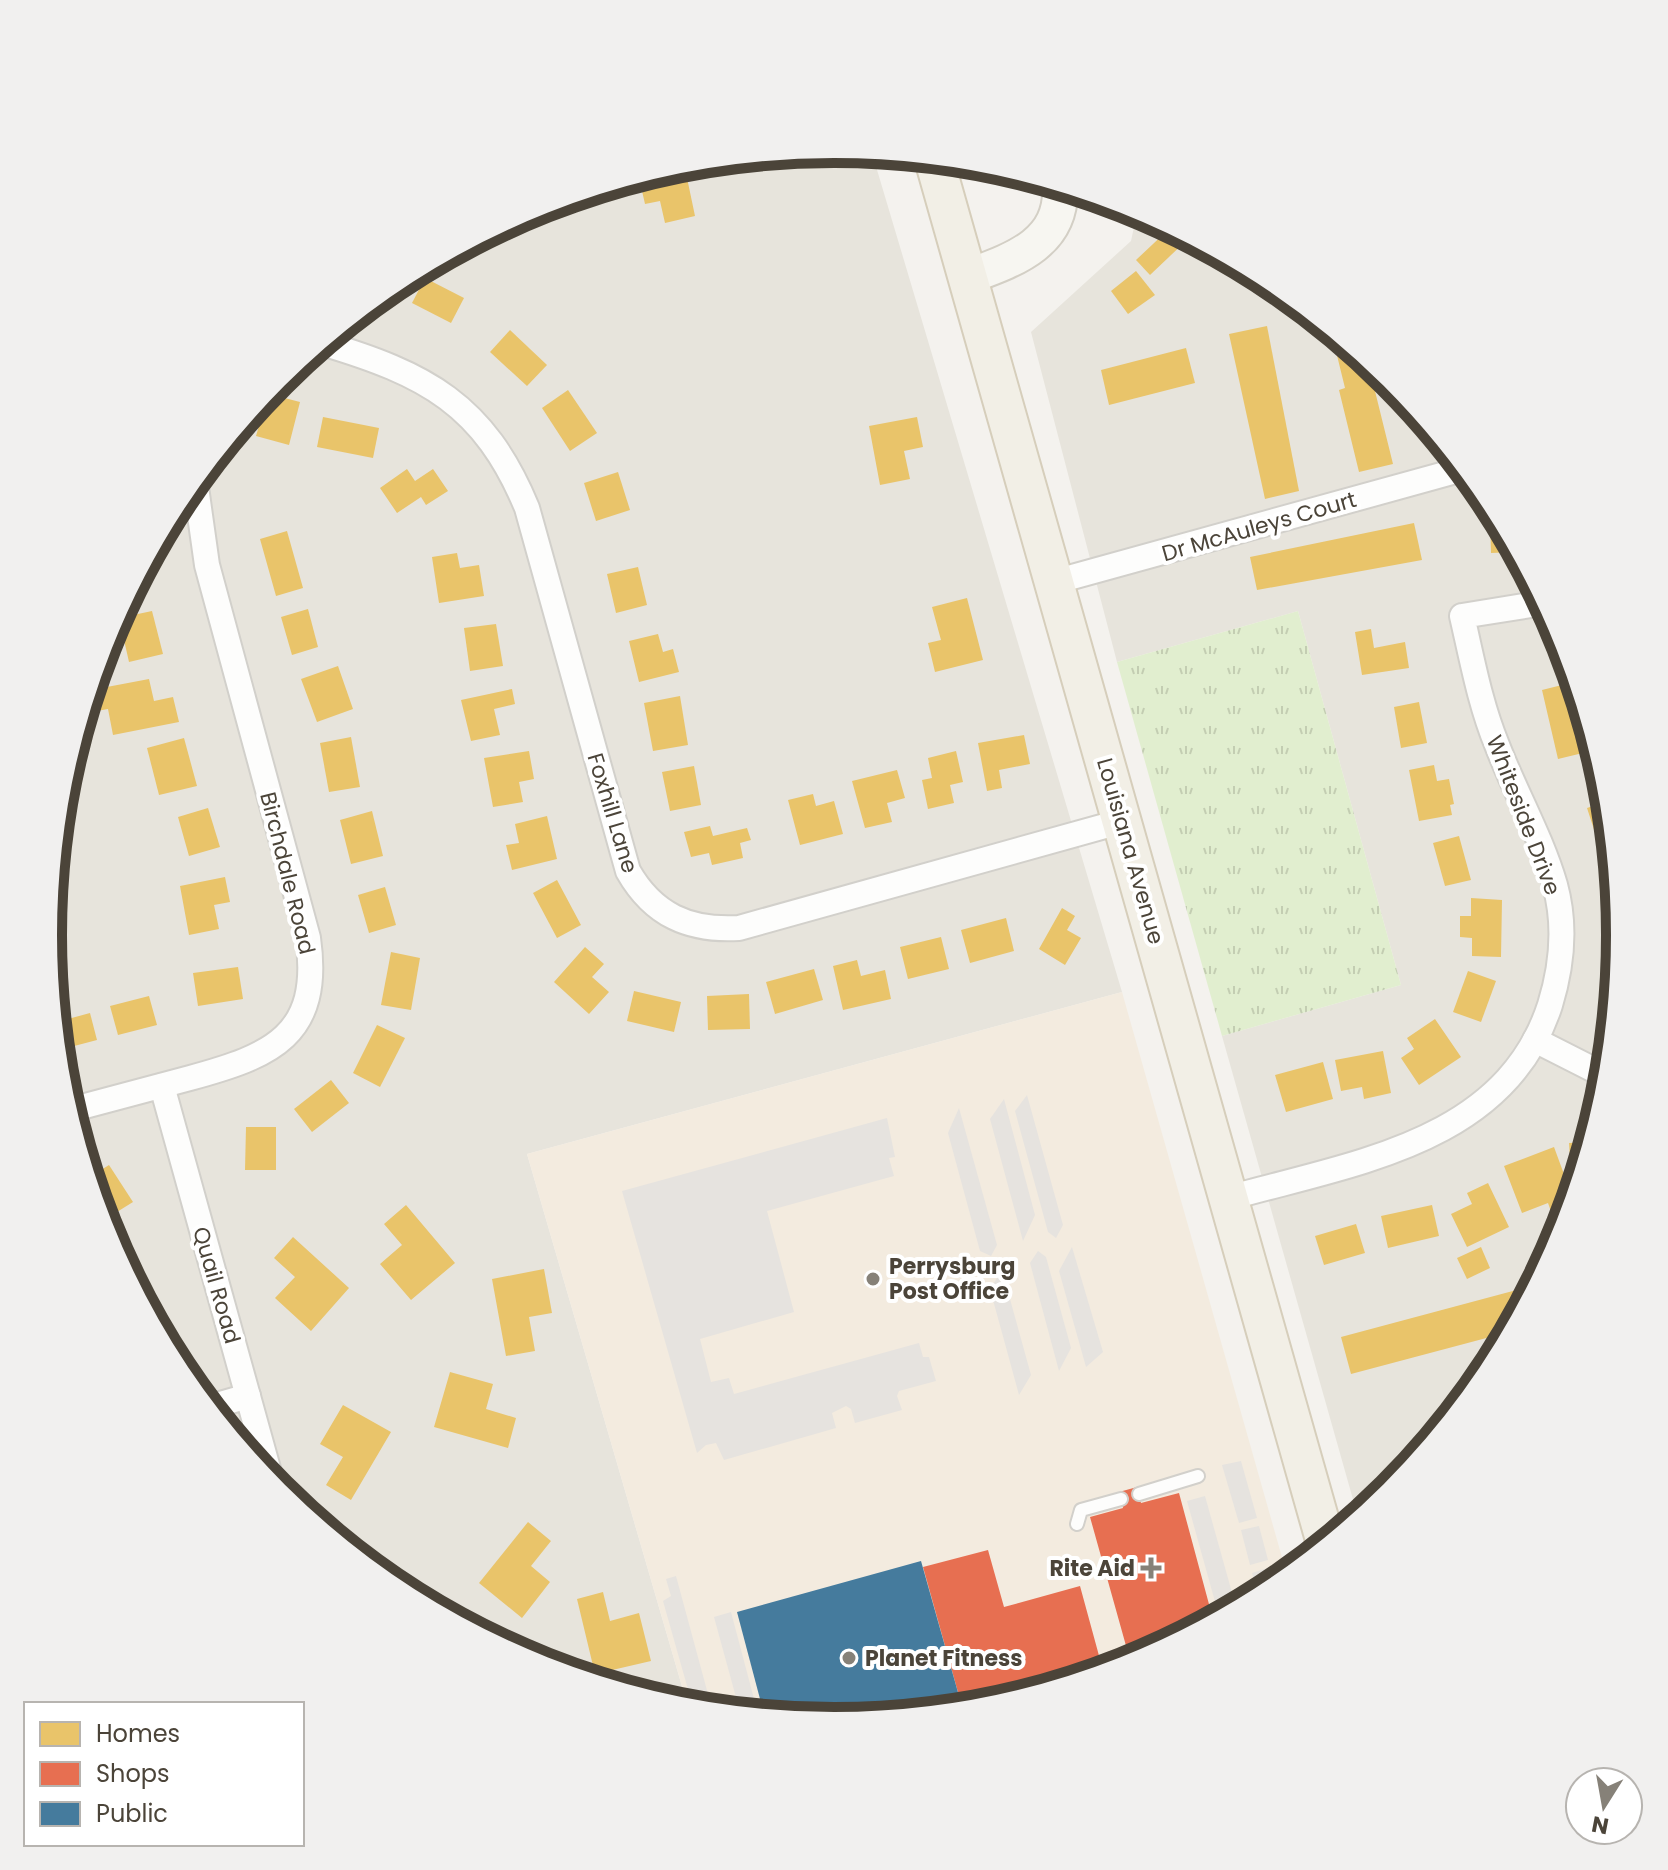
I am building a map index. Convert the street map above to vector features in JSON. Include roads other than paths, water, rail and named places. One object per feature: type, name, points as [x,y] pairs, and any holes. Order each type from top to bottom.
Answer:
[{"type":"main road","name":"Louisiana Avenue","points":[[937,170],[1323,1532]]},
{"type":"street","points":[[967,277],[1011,261],[1045,238],[1059,208],[1060,197]]},
{"type":"street","name":"Foxhill Lane","points":[[335,347],[377,359],[428,383],[475,422],[507,465],[527,508],[628,871],[647,899],[676,920],[715,930],[739,928],[1123,821]]},
{"type":"street","name":"Dr McAuleys Court","points":[[1054,582],[1451,472]]},
{"type":"street","name":"Birchdale Road","points":[[82,1107],[247,1063],[278,1045],[290,1033],[302,1012],[311,959],[207,565],[198,498]]},
{"type":"street","name":"Whiteside Drive","points":[[1229,1198],[1437,1134],[1488,1101],[1511,1078],[1535,1040],[1554,990],[1562,949],[1561,918],[1545,857],[1495,740],[1462,616],[1531,605]]},
{"type":"street","points":[[1535,1040],[1594,1070]]},
{"type":"street","name":"Quail Road","points":[[162,1086],[264,1455]]},
{"type":"street","points":[[221,1404],[248,1396]]},
{"type":"lane","points":[[1139,1494],[1198,1476]]},
{"type":"lane","points":[[1077,1524],[1081,1510],[1121,1499]]},
{"type":"place","name":"Perrysburg Post Office","points":[[873,1279]]},
{"type":"place","name":"Rite Aid","points":[[1151,1568]]},
{"type":"place","name":"Planet Fitness","points":[[849,1658]]}]
